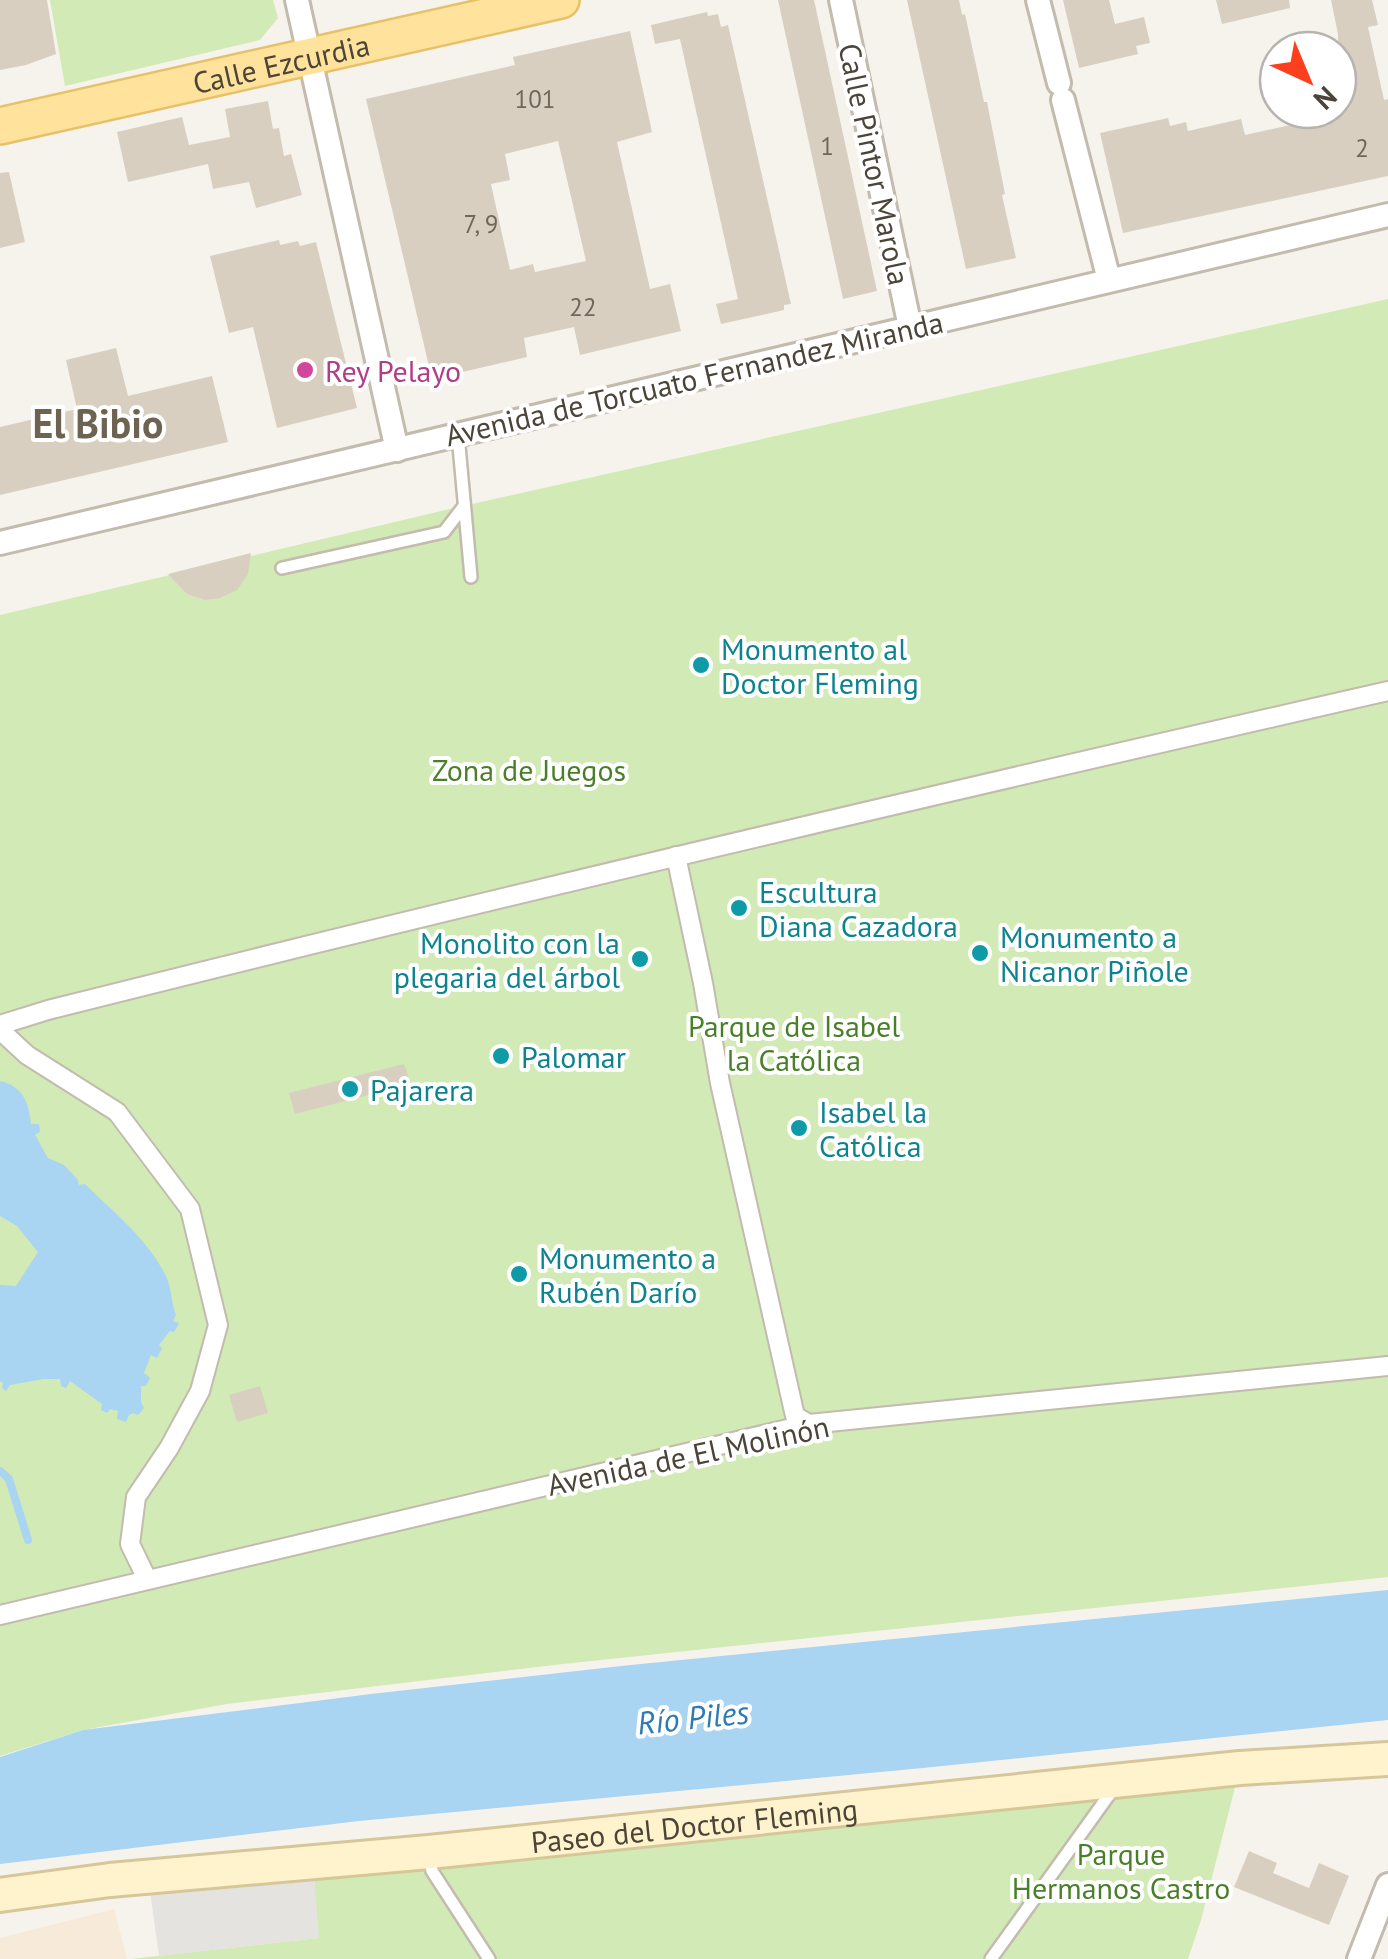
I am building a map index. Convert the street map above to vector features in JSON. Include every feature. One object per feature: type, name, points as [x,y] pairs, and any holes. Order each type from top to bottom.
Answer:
[{"type":"main road","name":"Calle Ezcurdia","points":[[0,126],[561,0]]},
{"type":"main road","name":"Paseo del Doctor Fleming","points":[[0,1895],[110,1880],[428,1852],[1240,1768],[1388,1758]]},
{"type":"street","points":[[297,0],[397,450]]},
{"type":"street","name":"Calle Pintor Marola","points":[[841,0],[910,327]]},
{"type":"street","points":[[1038,0],[1109,280]]},
{"type":"street","name":"Avenida de Torcuato Fernandez Miranda","points":[[0,543],[1388,215]]},
{"type":"street","points":[[148,1579],[130,1544],[136,1497],[200,1391],[218,1325],[190,1210],[116,1112],[27,1055],[0,1028],[48,1010],[292,948],[1388,691]]},
{"type":"street","points":[[676,856],[720,1084],[790,1396],[795,1416],[809,1424]]},
{"type":"street","name":"Avenida de El Molinón","points":[[0,1615],[809,1424],[1388,1366]]},
{"type":"street","points":[[1359,1959],[1388,1885]]},
{"type":"lane","points":[[458,435],[471,577]]},
{"type":"lane","points":[[282,568],[444,532],[464,506]]},
{"type":"lane","points":[[991,1959],[1119,1780]]},
{"type":"lane","points":[[428,1852],[432,1871],[489,1959]]},
{"type":"shaded area","points":[[313,1861],[319,1938],[159,1956],[148,1877]]},
{"type":"shaded area","points":[[114,1909],[127,1959],[0,1959],[0,1938]]},
{"type":"green space","points":[[50,0],[273,0],[278,18],[260,40],[65,86]]},
{"type":"green space","name":"Parque de Isabel la Católica","points":[[1388,299],[1388,1577],[563,1664],[227,1704],[83,1730],[0,1756],[0,615],[454,508]]},
{"type":"green space","name":"Parque Hermanos Castro","points":[[1240,1768],[1188,1959],[130,1959],[318,1938],[313,1861]]},
{"type":"water","points":[[0,1081],[23,1096],[31,1124],[39,1124],[40,1132],[35,1135],[48,1158],[64,1165],[79,1185],[85,1184],[129,1227],[149,1249],[168,1281],[176,1315],[173,1321],[179,1323],[159,1345],[162,1348],[157,1358],[151,1355],[144,1373],[150,1378],[146,1386],[141,1386],[144,1408],[138,1415],[129,1415],[126,1422],[117,1419],[118,1411],[101,1410],[102,1404],[70,1381],[66,1388],[61,1386],[60,1379],[43,1379],[10,1385],[6,1391],[2,1388],[0,1285],[16,1286],[38,1252],[17,1226],[0,1216]]},
{"type":"water","name":"Río Piles","points":[[1388,1590],[1388,1720],[359,1821],[0,1864],[0,1757],[83,1730],[621,1666]]},
{"type":"building","points":[[0,0],[47,0],[56,54],[0,70]]},
{"type":"building","points":[[778,0],[814,0],[877,291],[843,299]]},
{"type":"building","points":[[907,0],[959,0],[962,15],[965,14],[987,102],[1016,258],[966,269]]},
{"type":"building","points":[[1063,0],[1109,0],[1115,24],[1144,17],[1150,43],[1136,46],[1138,54],[1079,68]]},
{"type":"building","points":[[1216,0],[1289,0],[1290,8],[1222,24]]},
{"type":"building","points":[[1331,0],[1372,0],[1378,25],[1368,27],[1384,100],[1388,99],[1388,176],[1123,233],[1100,133],[1168,118],[1170,126],[1186,122],[1188,131],[1241,119],[1245,135],[1268,130],[1358,130],[1358,30],[1337,30]]},
{"type":"building","points":[[707,12],[708,16],[718,14],[721,27],[728,25],[791,304],[784,305],[784,310],[721,324],[716,304],[738,299],[680,39],[655,44],[651,25]]},
{"type":"building","points":[[630,31],[652,132],[617,142],[650,289],[670,284],[681,331],[580,355],[574,327],[524,338],[527,357],[432,379],[366,99],[515,65],[513,57]],"holes":[[[558,141],[586,261],[535,272],[533,264],[510,270],[491,184],[510,180],[505,154]]]},
{"type":"building","points":[[268,101],[273,129],[279,128],[284,156],[291,154],[302,195],[256,208],[249,182],[213,189],[208,164],[128,182],[117,132],[182,117],[189,145],[230,137],[225,109]]},
{"type":"building","points":[[9,172],[25,242],[0,248],[0,173]]},
{"type":"building","name":"Rey Pelayo","points":[[279,240],[280,245],[316,242],[357,408],[277,428],[253,327],[229,333],[210,256]]},
{"type":"building","points":[[116,348],[128,396],[212,376],[228,442],[0,495],[0,427],[77,409],[66,360]]},
{"type":"building","points":[[251,553],[248,574],[237,590],[220,598],[205,600],[187,594],[168,574]]},
{"type":"building","name":"Pajarera","points":[[404,1064],[411,1084],[295,1114],[289,1093]]},
{"type":"building","points":[[260,1386],[268,1413],[237,1422],[229,1395]]},
{"type":"building","points":[[1249,1851],[1277,1863],[1273,1873],[1309,1888],[1319,1863],[1349,1876],[1329,1925],[1234,1887]]},
{"type":"waterway","points":[[0,1471],[9,1479],[28,1540]]},
{"type":"place","name":"Rey Pelayo","points":[[305,370]]},
{"type":"place","name":"Monumento al Doctor Fleming","points":[[701,665]]},
{"type":"place","name":"Escultura Diana Cazadora","points":[[739,908]]},
{"type":"place","name":"Monumento a Nicanor Piñole","points":[[980,953]]},
{"type":"place","name":"Monolito con la plegaria del árbol","points":[[640,959]]},
{"type":"place","name":"Palomar","points":[[501,1056]]},
{"type":"place","name":"Pajarera","points":[[350,1089]]},
{"type":"place","name":"Isabel la Católica","points":[[799,1128]]},
{"type":"place","name":"Monumento a Rubén Darío","points":[[519,1274]]},
{"type":"district","name":"El Bibio","points":[[98,423]]},
{"type":"park label","name":"Zona de Juegos","points":[[529,769]]}]
